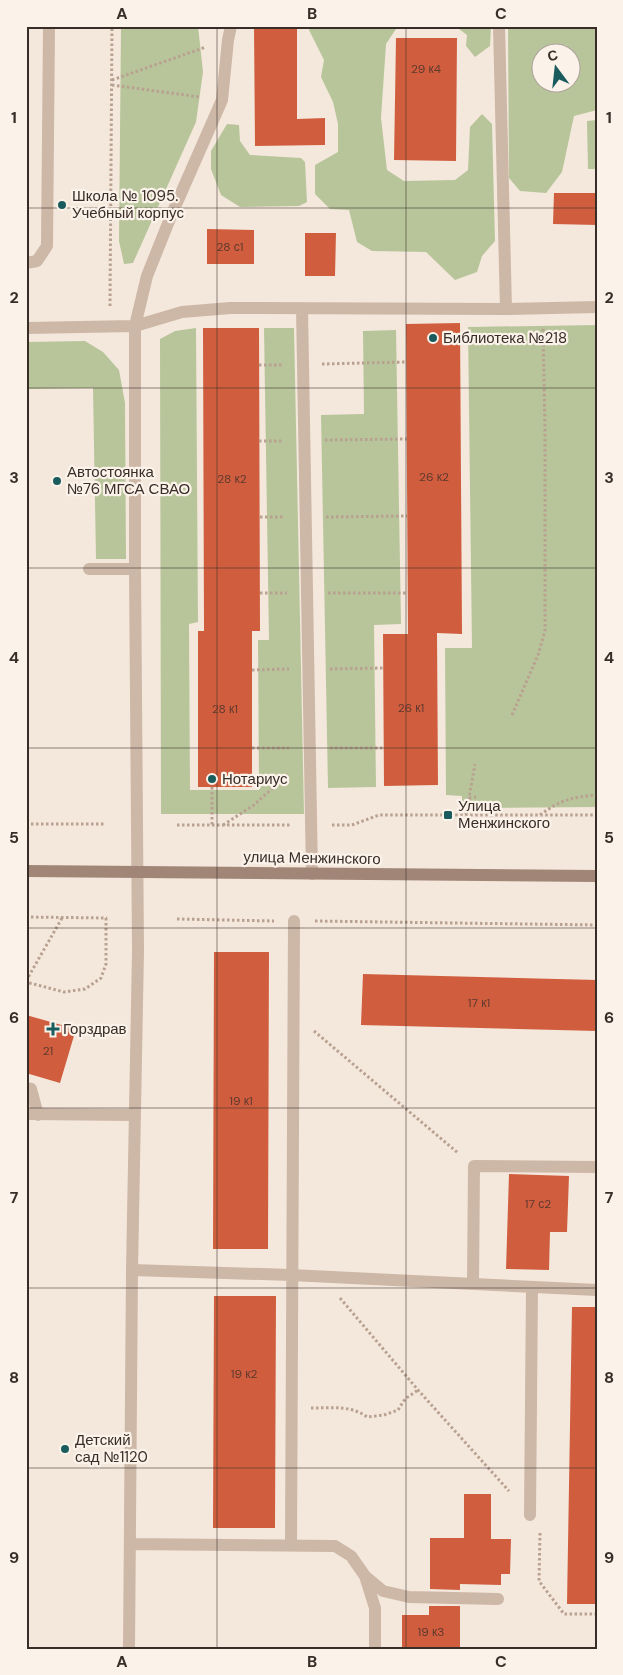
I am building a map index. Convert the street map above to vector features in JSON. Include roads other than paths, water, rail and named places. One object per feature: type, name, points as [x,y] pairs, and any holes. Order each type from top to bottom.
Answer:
[{"type":"main road","name":"улица Менжинского","points":[[26,871],[597,876]]},
{"type":"lane","points":[[26,264],[37,261],[47,246],[49,26]]},
{"type":"lane","points":[[129,1649],[132,1270],[138,951],[135,326],[147,276],[222,100],[231,26]]},
{"type":"lane","points":[[499,26],[506,309]]},
{"type":"lane","points":[[26,328],[135,326],[182,312],[230,308],[506,309],[597,307]]},
{"type":"lane","points":[[302,308],[312,874]]},
{"type":"lane","points":[[89,569],[135,569]]},
{"type":"lane","points":[[291,1545],[294,921]]},
{"type":"lane","points":[[26,1088],[31,1089],[32,1114],[135,1115]]},
{"type":"lane","points":[[473,1284],[474,1166],[597,1167]]},
{"type":"lane","points":[[132,1270],[321,1276],[597,1290]]},
{"type":"lane","points":[[530,1515],[532,1287]]},
{"type":"lane","points":[[130,1544],[335,1546],[351,1556],[365,1576],[383,1591],[409,1597],[498,1600]]},
{"type":"lane","points":[[365,1576],[375,1608],[375,1649]]},
{"type":"place","name":"Школа № 1095. Учебный корпус","points":[[62,205]]},
{"type":"place","name":"Библиотека №218","points":[[433,338]]},
{"type":"place","name":"Автостоянка №76 МГСА СВАО","points":[[57,481]]},
{"type":"place","name":"Нотариус","points":[[212,779]]},
{"type":"place","name":"Улица Менжинского","points":[[448,815]]},
{"type":"place","name":"Горздрав","points":[[53,1029]]},
{"type":"place","name":"Детский сад №1120","points":[[65,1449]]}]
